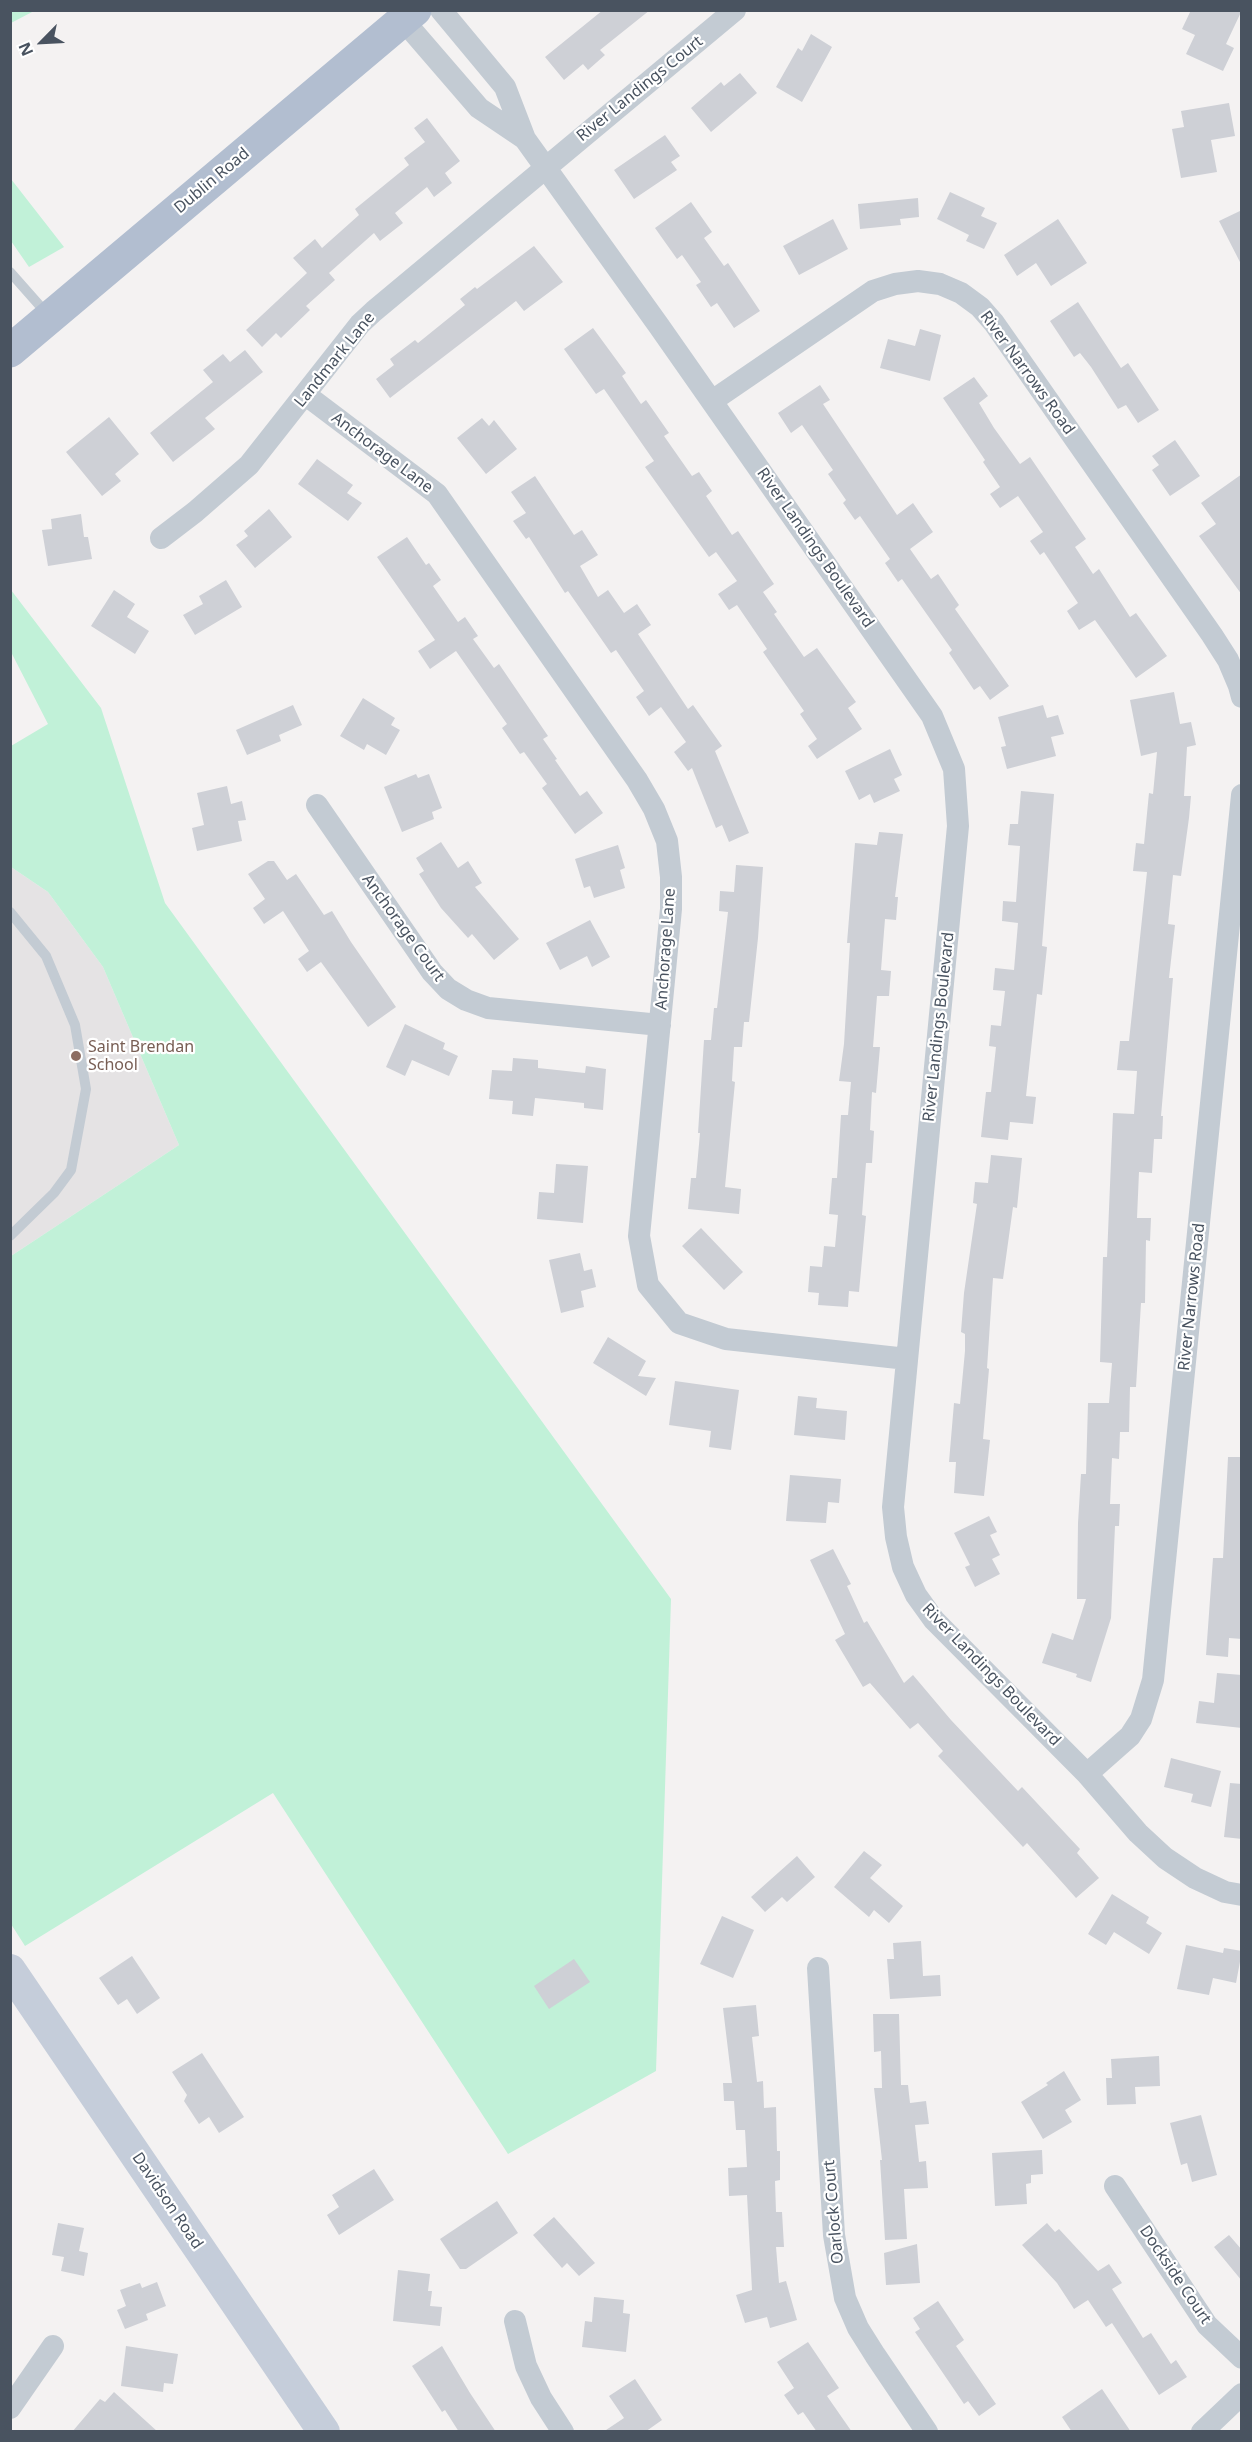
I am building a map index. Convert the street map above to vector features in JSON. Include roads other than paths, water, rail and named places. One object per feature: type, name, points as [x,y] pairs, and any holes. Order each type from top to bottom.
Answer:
[{"type":"main road","name":"Dublin Road","points":[[10,351],[405,14]]},
{"type":"main road","name":"Davidson Road","points":[[10,1970],[324,2432]]},
{"type":"street","name":"River Landings Boulevard","points":[[441,10],[505,87],[525,139],[932,716],[954,769],[958,826],[894,1507],[896,1538],[903,1567],[916,1595],[934,1620],[1087,1774],[1138,1833],[1165,1858],[1195,1878],[1225,1892],[1242,1895]]},
{"type":"street","name":"River Landings Court","points":[[545,167],[735,10]]},
{"type":"street","name":"River Landings Boulevard","points":[[405,14],[479,108],[525,139]]},
{"type":"street","name":"Landmark Lane","points":[[161,538],[249,465],[360,324],[374,310],[545,167]]},
{"type":"street","name":"River Narrows Road","points":[[712,401],[873,291],[895,284],[918,281],[940,284],[961,293],[980,307],[994,323],[1212,634],[1228,660],[1242,697]]},
{"type":"street","name":"Anchorage Lane","points":[[306,394],[437,494],[637,780],[654,809],[667,841],[671,877],[671,909],[639,1236],[648,1285],[679,1323],[726,1339],[907,1359]]},
{"type":"street","name":"River Narrows Road","points":[[1087,1774],[1136,1728],[1149,1702],[1154,1680],[1240,836],[1242,795]]},
{"type":"street","name":"Anchorage Court","points":[[317,805],[432,972],[448,989],[466,1000],[488,1008],[660,1025]]},
{"type":"street","name":"Oarlock Court","points":[[818,1968],[834,2235],[845,2298],[858,2328],[927,2432]]},
{"type":"street","name":"Dockside Court","points":[[1115,2186],[1208,2325],[1242,2358]]},
{"type":"street","points":[[515,2321],[526,2366],[541,2398],[563,2432]]},
{"type":"street","points":[[10,2408],[53,2346]]},
{"type":"street","points":[[1202,2432],[1242,2394]]},
{"type":"lane","points":[[10,272],[51,317]]},
{"type":"lane","points":[[10,912],[46,956],[75,1025],[87,1089],[71,1170],[54,1193],[10,1236]]},
{"type":"place","name":"Saint Brendan School","points":[[76,1056]]}]
